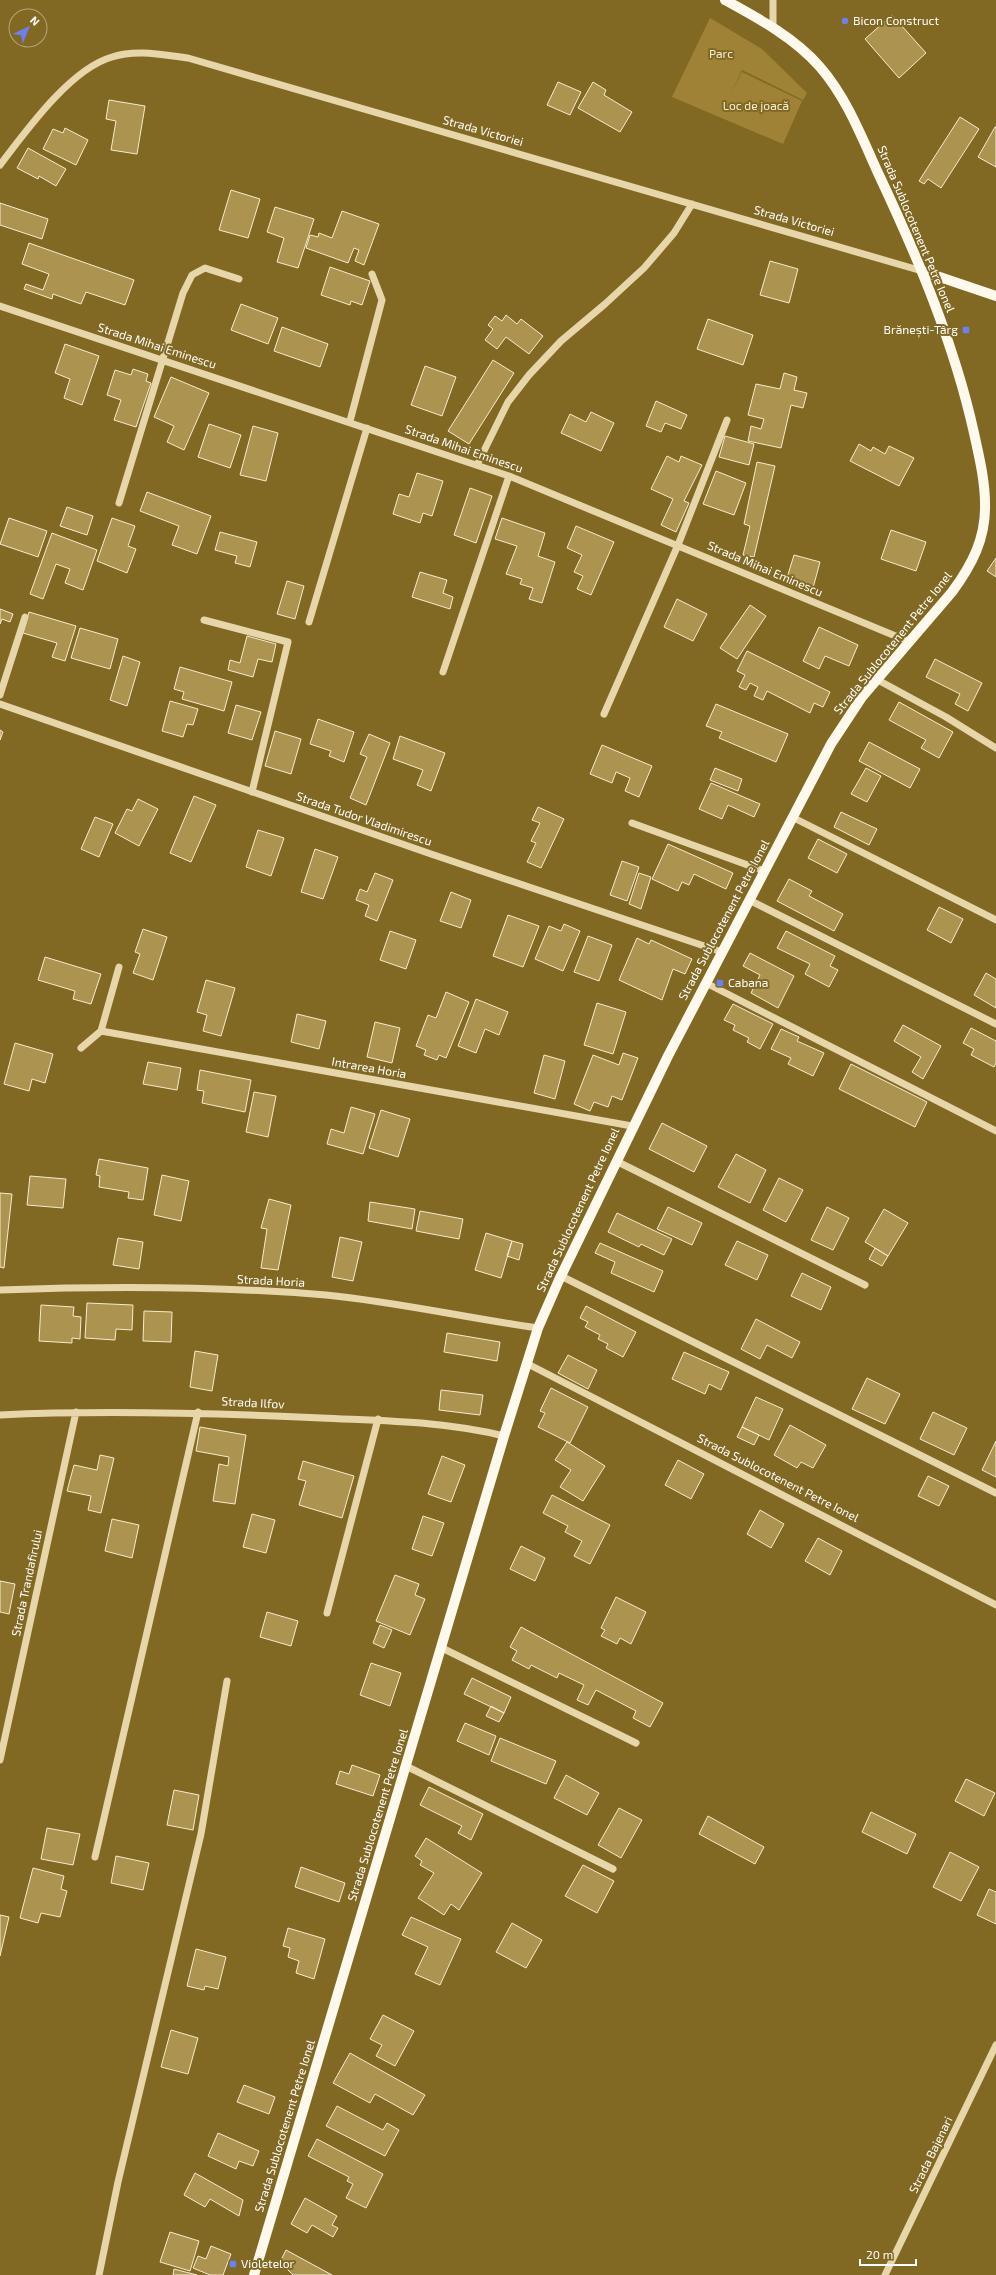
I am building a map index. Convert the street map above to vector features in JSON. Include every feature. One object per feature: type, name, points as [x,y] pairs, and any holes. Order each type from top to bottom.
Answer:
[{"type":"main road","name":"Strada Sublocotenent Petre Ionel","points":[[254,2275],[504,1436],[538,1328],[632,1126],[792,817],[847,717],[876,679],[910,642],[952,592],[969,568],[981,539],[985,504],[978,451],[967,403],[940,315],[922,271],[843,100],[820,66],[804,51],[772,28],[725,0]]},
{"type":"main road","name":"Strada Victoriei","points":[[922,271],[996,296]]},
{"type":"street","points":[[772,28],[773,0]]},
{"type":"street","name":"Strada Victoriei","points":[[0,165],[36,119],[63,90],[93,65],[113,56],[144,52],[188,58],[922,271]]},
{"type":"street","points":[[477,465],[508,402],[529,375],[561,341],[605,304],[644,268],[674,233],[692,204]]},
{"type":"street","points":[[119,503],[183,294],[192,275],[205,268],[239,279]]},
{"type":"street","points":[[350,421],[382,300],[372,274]]},
{"type":"street","name":"Strada Mihai Eminescu","points":[[0,306],[350,421],[509,476],[910,642]]},
{"type":"street","points":[[604,714],[678,545],[727,420]]},
{"type":"street","points":[[309,622],[367,428]]},
{"type":"street","points":[[443,672],[509,476]]},
{"type":"street","points":[[0,695],[25,617]]},
{"type":"street","points":[[204,620],[288,642],[252,792]]},
{"type":"street","points":[[876,679],[953,721],[996,748]]},
{"type":"street","name":"Strada Tudor Vladimirescu","points":[[0,704],[252,792],[722,952]]},
{"type":"street","points":[[792,817],[996,920]]},
{"type":"street","points":[[632,823],[764,871]]},
{"type":"street","points":[[749,900],[996,1024]]},
{"type":"street","points":[[81,1048],[101,1031],[119,967]]},
{"type":"street","points":[[706,983],[996,1131]]},
{"type":"street","name":"Intrarea Horia","points":[[101,1031],[632,1126]]},
{"type":"street","points":[[616,1161],[865,1285]]},
{"type":"street","points":[[561,1276],[996,1493]]},
{"type":"street","name":"Strada Horia","points":[[0,1290],[103,1287],[188,1288],[327,1296],[416,1307],[538,1328]]},
{"type":"street","name":"Strada Sublocotenent Petre Ionel","points":[[526,1363],[996,1604]]},
{"type":"street","name":"Strada Ilfov","points":[[0,1415],[76,1412],[198,1412],[378,1419],[479,1430],[504,1436]]},
{"type":"street","name":"Strada Trandafirului","points":[[0,1760],[76,1412]]},
{"type":"street","points":[[95,1856],[198,1412]]},
{"type":"street","points":[[327,1613],[378,1419]]},
{"type":"street","points":[[442,1648],[636,1743]]},
{"type":"street","points":[[99,2275],[118,2182],[201,1834],[227,1681]]},
{"type":"street","points":[[406,1766],[613,1870]]},
{"type":"street","name":"Strada Bajenari","points":[[885,2275],[996,2045]]},
{"type":"green space","name":"Parc","points":[[710,18],[762,49],[807,93],[803,100],[742,70],[731,93],[742,72],[802,101],[783,144],[672,97]]},
{"type":"building","points":[[892,15],[926,53],[899,78],[865,39]]},
{"type":"building","points":[[558,82],[581,92],[570,115],[547,105]]},
{"type":"building","points":[[593,82],[606,90],[604,95],[632,112],[620,132],[578,108]]},
{"type":"building","points":[[109,100],[145,106],[137,154],[111,150],[116,121],[106,119]]},
{"type":"building","points":[[960,117],[979,129],[941,188],[928,179],[924,184],[919,181]]},
{"type":"building","points":[[996,127],[996,167],[978,157]]},
{"type":"building","points":[[65,128],[88,140],[76,165],[43,149],[53,129],[63,133]]},
{"type":"building","points":[[28,148],[66,169],[56,186],[39,176],[38,179],[17,168]]},
{"type":"building","points":[[231,190],[260,199],[248,238],[219,230]]},
{"type":"building","points":[[0,203],[48,219],[42,239],[0,225]]},
{"type":"building","points":[[275,207],[314,219],[298,268],[277,262],[284,238],[267,232]]},
{"type":"building","points":[[342,211],[379,224],[364,265],[355,261],[359,250],[354,248],[348,263],[306,248],[310,235],[318,237],[319,233],[332,238]]},
{"type":"building","points":[[29,243],[134,280],[125,305],[86,292],[81,304],[53,294],[52,299],[24,289],[26,284],[43,290],[49,274],[22,264]]},
{"type":"building","points":[[770,261],[798,269],[789,303],[760,295]]},
{"type":"building","points":[[330,267],[370,281],[362,305],[351,301],[350,305],[321,295]]},
{"type":"building","points":[[241,304],[278,318],[268,344],[231,330]]},
{"type":"building","points":[[506,315],[517,324],[521,319],[543,336],[529,354],[506,337],[497,349],[485,340],[493,329],[488,325],[495,316],[502,321]]},
{"type":"building","points":[[708,319],[753,335],[743,365],[697,349]]},
{"type":"building","points":[[282,327],[328,344],[320,367],[274,351]]},
{"type":"building","points":[[65,344],[99,356],[82,405],[64,398],[70,379],[55,373]]},
{"type":"building","points":[[493,360],[514,373],[469,444],[448,431]]},
{"type":"building","points":[[425,366],[456,377],[442,416],[411,405]]},
{"type":"building","points":[[133,369],[148,374],[146,381],[151,383],[136,427],[114,420],[121,400],[107,395],[115,370],[131,375]]},
{"type":"building","points":[[784,373],[797,377],[794,390],[807,393],[803,408],[791,405],[781,448],[748,441],[751,426],[761,429],[764,419],[748,415],[756,384],[780,389]]},
{"type":"building","points":[[171,377],[209,393],[184,450],[167,442],[174,426],[154,417]]},
{"type":"building","points":[[656,401],[687,415],[681,429],[665,423],[661,432],[646,426]]},
{"type":"building","points":[[591,412],[614,423],[601,451],[561,433],[570,414],[586,422]]},
{"type":"building","points":[[209,424],[241,435],[230,468],[198,457]]},
{"type":"building","points":[[253,426],[278,433],[266,481],[240,475]]},
{"type":"building","points":[[725,436],[754,444],[749,465],[719,457]]},
{"type":"building","points":[[859,444],[871,451],[873,447],[885,454],[889,446],[914,458],[899,486],[850,461]]},
{"type":"building","points":[[667,456],[679,462],[681,456],[702,465],[684,501],[689,503],[676,532],[661,525],[673,499],[651,489]]},
{"type":"building","points":[[757,462],[775,466],[754,557],[743,555],[750,526],[744,524]]},
{"type":"building","points":[[716,471],[746,483],[734,515],[703,504]]},
{"type":"building","points":[[417,473],[443,481],[432,516],[423,513],[420,523],[393,514],[399,494],[409,497]]},
{"type":"building","points":[[470,488],[492,496],[476,543],[454,535]]},
{"type":"building","points":[[147,492],[211,516],[197,554],[172,545],[179,526],[140,511]]},
{"type":"building","points":[[67,507],[93,516],[87,535],[60,526]]},
{"type":"building","points":[[9,518],[47,531],[38,557],[0,544]]},
{"type":"building","points":[[112,518],[135,526],[128,546],[136,549],[127,573],[97,561]]},
{"type":"building","points":[[502,518],[545,533],[538,556],[555,562],[542,603],[529,599],[533,588],[520,584],[522,579],[506,574],[517,546],[495,539]]},
{"type":"building","points":[[576,526],[614,542],[591,595],[577,589],[583,576],[574,572],[582,555],[567,548]]},
{"type":"building","points":[[891,530],[926,542],[916,571],[881,559]]},
{"type":"building","points":[[220,532],[257,542],[250,567],[235,563],[237,556],[215,550]]},
{"type":"building","points":[[52,533],[97,550],[83,590],[65,583],[70,569],[56,564],[43,599],[30,594]]},
{"type":"building","points":[[794,555],[820,562],[813,588],[786,581]]},
{"type":"building","points":[[996,558],[996,577],[987,571]]},
{"type":"building","points":[[420,572],[447,580],[443,593],[453,597],[450,609],[412,597]]},
{"type":"building","points":[[287,581],[304,586],[295,619],[277,614]]},
{"type":"building","points":[[677,599],[707,614],[693,641],[664,627]]},
{"type":"building","points":[[750,605],[766,616],[737,659],[720,648]]},
{"type":"building","points":[[0,609],[13,614],[10,622],[2,619],[0,624]]},
{"type":"building","points":[[29,612],[76,626],[65,661],[52,657],[57,643],[23,633]]},
{"type":"building","points":[[819,627],[858,645],[849,666],[825,656],[819,669],[803,661]]},
{"type":"building","points":[[80,628],[118,639],[110,669],[71,658]]},
{"type":"building","points":[[247,636],[276,644],[272,662],[258,659],[253,677],[228,670],[230,660],[240,663]]},
{"type":"building","points":[[747,651],[830,692],[823,707],[814,703],[810,713],[767,691],[763,700],[754,696],[758,687],[750,683],[746,690],[739,687],[745,675],[737,671]]},
{"type":"building","points":[[123,656],[140,662],[127,706],[110,700]]},
{"type":"building","points":[[935,659],[982,683],[968,711],[955,704],[960,694],[926,677]]},
{"type":"building","points":[[180,667],[232,682],[224,711],[182,699],[184,692],[174,689]]},
{"type":"building","points":[[170,701],[198,709],[193,725],[187,724],[183,737],[162,731]]},
{"type":"building","points":[[899,702],[953,732],[939,758],[921,748],[926,740],[889,720]]},
{"type":"building","points":[[716,704],[788,734],[776,762],[719,738],[722,732],[706,726]]},
{"type":"building","points":[[236,705],[261,712],[252,740],[228,733]]},
{"type":"building","points":[[318,719],[354,732],[344,762],[329,756],[331,751],[310,744]]},
{"type":"building","points":[[0,730],[3,732],[0,740]]},
{"type":"building","points":[[275,731],[301,739],[291,774],[265,766]]},
{"type":"building","points":[[369,734],[390,743],[366,805],[350,798],[367,757],[360,754]]},
{"type":"building","points":[[400,736],[445,753],[431,791],[417,785],[423,770],[393,759]]},
{"type":"building","points":[[869,742],[920,769],[910,788],[859,761]]},
{"type":"building","points":[[602,745],[652,766],[639,797],[625,791],[630,778],[616,772],[612,783],[590,774]]},
{"type":"building","points":[[715,768],[742,779],[738,791],[710,780]]},
{"type":"building","points":[[866,768],[881,776],[867,802],[851,794]]},
{"type":"building","points":[[711,783],[760,804],[754,817],[728,805],[722,819],[699,809]]},
{"type":"building","points":[[194,796],[216,805],[191,862],[170,853]]},
{"type":"building","points":[[138,799],[158,809],[139,846],[115,833],[127,809],[132,811]]},
{"type":"building","points":[[538,807],[564,819],[541,868],[527,862],[536,843],[531,841],[540,823],[532,820]]},
{"type":"building","points":[[841,812],[877,829],[869,845],[834,827]]},
{"type":"building","points":[[95,817],[113,824],[99,857],[81,849]]},
{"type":"building","points":[[258,830],[284,838],[271,876],[246,867]]},
{"type":"building","points":[[818,839],[847,854],[837,873],[808,858]]},
{"type":"building","points":[[668,844],[733,873],[726,889],[694,874],[689,885],[682,882],[678,891],[652,879]]},
{"type":"building","points":[[315,849],[338,857],[323,899],[301,892]]},
{"type":"building","points":[[622,861],[639,867],[627,901],[610,895]]},
{"type":"building","points":[[375,873],[393,880],[377,921],[365,916],[369,905],[356,900],[360,889],[367,892]]},
{"type":"building","points":[[639,873],[651,877],[641,909],[629,904]]},
{"type":"building","points":[[789,879],[812,891],[809,896],[843,914],[834,931],[777,901]]},
{"type":"building","points":[[451,892],[471,900],[461,928],[440,921]]},
{"type":"building","points":[[939,907],[963,919],[951,943],[927,930]]},
{"type":"building","points":[[508,915],[539,926],[523,967],[493,956]]},
{"type":"building","points":[[564,924],[580,931],[563,971],[535,959],[549,926],[561,931]]},
{"type":"building","points":[[143,929],[167,937],[153,980],[133,973],[140,954],[135,952]]},
{"type":"building","points":[[390,931],[416,940],[406,969],[380,960]]},
{"type":"building","points":[[786,931],[835,956],[830,966],[838,970],[829,987],[805,974],[810,964],[777,948]]},
{"type":"building","points":[[588,936],[612,945],[599,981],[574,972]]},
{"type":"building","points":[[637,938],[649,944],[651,940],[692,959],[685,974],[673,969],[662,1000],[619,980]]},
{"type":"building","points":[[750,953],[794,976],[778,1008],[751,993],[760,975],[743,966]]},
{"type":"building","points":[[45,957],[101,974],[91,1004],[73,999],[75,991],[38,980]]},
{"type":"building","points":[[986,973],[996,979],[996,1008],[974,995]]},
{"type":"building","points":[[206,980],[235,988],[221,1036],[203,1031],[207,1015],[197,1012]]},
{"type":"building","points":[[446,992],[469,1002],[446,1058],[439,1055],[437,1060],[424,1055],[426,1050],[416,1046],[428,1015],[436,1018]]},
{"type":"building","points":[[476,999],[508,1012],[499,1035],[485,1029],[476,1053],[458,1046]]},
{"type":"building","points":[[597,1003],[626,1012],[613,1054],[584,1045]]},
{"type":"building","points":[[733,1004],[773,1024],[760,1049],[747,1042],[749,1038],[733,1030],[735,1025],[724,1020]]},
{"type":"building","points":[[297,1014],[326,1021],[319,1049],[291,1042]]},
{"type":"building","points":[[375,1022],[400,1028],[392,1063],[367,1057]]},
{"type":"building","points":[[903,1025],[941,1046],[923,1079],[912,1072],[921,1057],[894,1041]]},
{"type":"building","points":[[971,1028],[996,1041],[996,1063],[994,1067],[971,1055],[974,1049],[963,1043]]},
{"type":"building","points":[[781,1029],[799,1037],[797,1041],[824,1053],[813,1076],[788,1064],[791,1058],[771,1049]]},
{"type":"building","points":[[15,1043],[53,1054],[45,1083],[32,1079],[29,1091],[4,1084]]},
{"type":"building","points":[[623,1053],[638,1058],[622,1100],[612,1096],[608,1107],[594,1102],[590,1111],[574,1104],[593,1055],[619,1065]]},
{"type":"building","points":[[544,1055],[565,1061],[555,1099],[534,1093]]},
{"type":"building","points":[[148,1062],[181,1068],[177,1090],[143,1084]]},
{"type":"building","points":[[851,1064],[927,1102],[915,1127],[839,1089]]},
{"type":"building","points":[[200,1070],[251,1080],[245,1112],[202,1103],[204,1091],[197,1090]]},
{"type":"building","points":[[254,1092],[276,1096],[268,1137],[246,1132]]},
{"type":"building","points":[[351,1107],[375,1114],[363,1154],[327,1144],[331,1129],[344,1133]]},
{"type":"building","points":[[381,1110],[410,1119],[398,1157],[369,1148]]},
{"type":"building","points":[[662,1123],[707,1146],[694,1172],[649,1149]]},
{"type":"building","points":[[736,1154],[766,1170],[750,1203],[718,1187]]},
{"type":"building","points":[[99,1159],[148,1168],[143,1200],[128,1198],[129,1192],[99,1187],[100,1176],[96,1175]]},
{"type":"building","points":[[162,1175],[189,1181],[181,1221],[154,1215]]},
{"type":"building","points":[[30,1176],[66,1179],[63,1208],[27,1205]]},
{"type":"building","points":[[779,1178],[803,1190],[786,1222],[763,1210]]},
{"type":"building","points":[[0,1193],[12,1194],[4,1268],[0,1267]]},
{"type":"building","points":[[269,1199],[291,1205],[278,1270],[261,1268],[267,1229],[261,1228]]},
{"type":"building","points":[[370,1202],[415,1209],[412,1229],[368,1221]]},
{"type":"building","points":[[668,1207],[702,1223],[692,1245],[657,1229]]},
{"type":"building","points":[[827,1207],[849,1218],[833,1250],[811,1240]]},
{"type":"building","points":[[884,1209],[908,1223],[888,1256],[865,1242]]},
{"type":"building","points":[[420,1211],[463,1219],[459,1239],[416,1231]]},
{"type":"building","points":[[617,1213],[672,1239],[664,1255],[641,1244],[639,1247],[608,1232]]},
{"type":"building","points":[[486,1233],[512,1241],[501,1278],[475,1270]]},
{"type":"building","points":[[340,1237],[362,1242],[353,1281],[332,1277]]},
{"type":"building","points":[[118,1238],[143,1242],[139,1269],[113,1265]]},
{"type":"building","points":[[512,1241],[523,1244],[519,1260],[507,1256]]},
{"type":"building","points":[[737,1241],[768,1255],[757,1280],[725,1265]]},
{"type":"building","points":[[600,1243],[663,1271],[654,1292],[611,1273],[615,1262],[595,1253]]},
{"type":"building","points":[[875,1248],[888,1256],[882,1266],[869,1259]]},
{"type":"building","points":[[802,1273],[831,1287],[821,1310],[791,1296]]},
{"type":"building","points":[[87,1303],[133,1305],[132,1330],[116,1329],[115,1340],[85,1338]]},
{"type":"building","points":[[41,1305],[74,1307],[73,1316],[81,1317],[80,1339],[72,1338],[72,1343],[39,1341]]},
{"type":"building","points":[[586,1306],[636,1332],[623,1357],[606,1348],[608,1344],[598,1339],[600,1335],[585,1327],[588,1322],[580,1318]]},
{"type":"building","points":[[144,1311],[172,1312],[171,1342],[143,1341]]},
{"type":"building","points":[[756,1319],[800,1342],[792,1358],[767,1345],[760,1359],[741,1349]]},
{"type":"building","points":[[447,1333],[500,1342],[497,1361],[444,1352]]},
{"type":"building","points":[[195,1351],[218,1355],[212,1391],[190,1387]]},
{"type":"building","points":[[684,1352],[729,1372],[721,1390],[709,1384],[705,1394],[672,1379]]},
{"type":"building","points":[[568,1355],[597,1370],[588,1389],[558,1373]]},
{"type":"building","points":[[867,1378],[900,1394],[885,1424],[852,1409]]},
{"type":"building","points":[[551,1388],[588,1407],[570,1443],[538,1427],[545,1413],[540,1411]]},
{"type":"building","points":[[441,1390],[483,1395],[480,1415],[439,1410]]},
{"type":"building","points":[[756,1397],[783,1409],[769,1440],[742,1427]]},
{"type":"building","points":[[933,1412],[967,1428],[954,1455],[920,1439]]},
{"type":"building","points":[[790,1425],[826,1445],[813,1468],[801,1462],[797,1468],[774,1455]]},
{"type":"building","points":[[200,1427],[246,1435],[235,1504],[213,1501],[219,1464],[228,1466],[229,1457],[196,1451]]},
{"type":"building","points":[[742,1427],[759,1435],[754,1445],[737,1437]]},
{"type":"building","points":[[996,1441],[996,1477],[982,1470]]},
{"type":"building","points":[[567,1442],[605,1466],[583,1501],[560,1487],[571,1470],[555,1460]]},
{"type":"building","points":[[100,1455],[114,1458],[101,1513],[88,1510],[91,1496],[67,1491],[74,1465],[97,1470]]},
{"type":"building","points":[[442,1456],[465,1465],[451,1502],[428,1494]]},
{"type":"building","points":[[678,1460],[704,1474],[691,1499],[665,1485]]},
{"type":"building","points":[[303,1461],[354,1476],[342,1518],[299,1505],[306,1481],[298,1479]]},
{"type":"building","points":[[928,1476],[949,1486],[939,1506],[918,1496]]},
{"type":"building","points":[[552,1495],[610,1525],[590,1564],[574,1556],[582,1541],[565,1532],[568,1526],[543,1513]]},
{"type":"building","points":[[760,1510],[784,1524],[771,1548],[747,1534]]},
{"type":"building","points":[[252,1514],[275,1520],[266,1553],[243,1547]]},
{"type":"building","points":[[423,1516],[444,1523],[432,1556],[412,1549]]},
{"type":"building","points":[[112,1519],[139,1525],[132,1558],[105,1551]]},
{"type":"building","points":[[818,1538],[842,1551],[830,1575],[805,1561]]},
{"type":"building","points":[[521,1546],[545,1558],[535,1581],[510,1569]]},
{"type":"building","points":[[395,1575],[419,1584],[415,1595],[425,1599],[410,1635],[376,1621]]},
{"type":"building","points":[[0,1581],[15,1584],[9,1614],[0,1612]]},
{"type":"building","points":[[616,1597],[646,1612],[631,1644],[620,1638],[617,1644],[601,1636],[605,1630],[601,1628]]},
{"type":"building","points":[[267,1612],[298,1621],[291,1646],[260,1637]]},
{"type":"building","points":[[380,1625],[392,1630],[384,1648],[373,1643]]},
{"type":"building","points":[[521,1627],[663,1703],[650,1727],[633,1718],[636,1711],[596,1690],[588,1705],[577,1700],[584,1685],[559,1673],[557,1678],[531,1665],[529,1669],[512,1660],[517,1651],[510,1647]]},
{"type":"building","points":[[371,1663],[401,1673],[390,1706],[360,1695]]},
{"type":"building","points":[[472,1678],[511,1697],[504,1713],[464,1694]]},
{"type":"building","points":[[491,1706],[504,1713],[499,1722],[486,1716]]},
{"type":"building","points":[[465,1723],[496,1736],[489,1755],[457,1741]]},
{"type":"building","points":[[500,1738],[556,1761],[546,1784],[491,1761]]},
{"type":"building","points":[[352,1765],[380,1775],[373,1796],[336,1784],[340,1771],[349,1774]]},
{"type":"building","points":[[566,1775],[599,1793],[587,1815],[554,1798]]},
{"type":"building","points":[[966,1779],[995,1793],[984,1816],[955,1801]]},
{"type":"building","points":[[429,1787],[483,1814],[471,1840],[458,1833],[462,1826],[420,1805]]},
{"type":"building","points":[[174,1790],[199,1795],[193,1830],[167,1825]]},
{"type":"building","points":[[619,1808],[642,1820],[621,1858],[598,1845]]},
{"type":"building","points":[[871,1812],[916,1834],[907,1854],[862,1832]]},
{"type":"building","points":[[708,1816],[764,1847],[755,1864],[699,1834]]},
{"type":"building","points":[[47,1828],[80,1834],[73,1865],[41,1859]]},
{"type":"building","points":[[426,1838],[482,1873],[459,1910],[451,1904],[444,1915],[418,1898],[434,1873],[420,1865],[422,1861],[415,1856]]},
{"type":"building","points":[[950,1852],[979,1867],[961,1901],[933,1887]]},
{"type":"building","points":[[116,1856],[149,1863],[143,1890],[111,1883]]},
{"type":"building","points":[[583,1865],[614,1881],[597,1913],[565,1896]]},
{"type":"building","points":[[301,1867],[345,1883],[339,1902],[295,1887]]},
{"type":"building","points":[[33,1868],[64,1876],[61,1889],[67,1891],[60,1917],[41,1913],[38,1923],[20,1918]]},
{"type":"building","points":[[989,1889],[996,1892],[996,1924],[977,1915]]},
{"type":"building","points":[[0,1915],[9,1917],[0,1956]]},
{"type":"building","points":[[411,1917],[461,1939],[440,1985],[415,1974],[428,1947],[402,1935]]},
{"type":"building","points":[[512,1923],[542,1940],[526,1968],[496,1952]]},
{"type":"building","points":[[288,1928],[325,1939],[314,1979],[296,1973],[299,1961],[288,1957],[290,1948],[283,1946]]},
{"type":"building","points":[[196,1949],[226,1957],[218,1989],[205,1986],[204,1990],[187,1986]]},
{"type":"building","points":[[383,2015],[414,2031],[395,2066],[376,2056],[382,2045],[370,2039]]},
{"type":"building","points":[[171,2030],[198,2038],[188,2074],[161,2067]]},
{"type":"building","points":[[350,2053],[425,2095],[413,2115],[375,2094],[370,2103],[333,2083]]},
{"type":"building","points":[[244,2085],[275,2097],[269,2114],[237,2102]]},
{"type":"building","points":[[337,2106],[383,2130],[387,2123],[399,2130],[385,2156],[326,2126]]},
{"type":"building","points":[[218,2133],[259,2151],[253,2166],[239,2161],[236,2169],[208,2156]]},
{"type":"building","points":[[317,2139],[383,2174],[366,2208],[346,2198],[353,2184],[347,2181],[349,2177],[308,2156]]},
{"type":"building","points":[[195,2173],[243,2200],[239,2216],[210,2199],[205,2207],[184,2195]]},
{"type":"building","points":[[305,2198],[337,2216],[332,2225],[338,2228],[333,2237],[312,2225],[307,2233],[291,2224]]},
{"type":"building","points":[[170,2232],[199,2241],[190,2271],[160,2262]]},
{"type":"building","points":[[211,2246],[231,2254],[223,2275],[210,2275],[193,2268],[198,2256],[206,2259]]},
{"type":"building","points":[[286,2250],[332,2275],[293,2275],[280,2262]]},
{"type":"building","points":[[174,2269],[197,2275],[173,2275]]},
{"type":"place","name":"Bicon Construct","points":[[845,21]]},
{"type":"place","name":"Brănești-Târg","points":[[966,330]]},
{"type":"place","name":"Cabana","points":[[720,983]]},
{"type":"place","name":"Violetelor","points":[[233,2264]]},
{"type":"park label","name":"Loc de joacă","points":[[756,106]]}]
